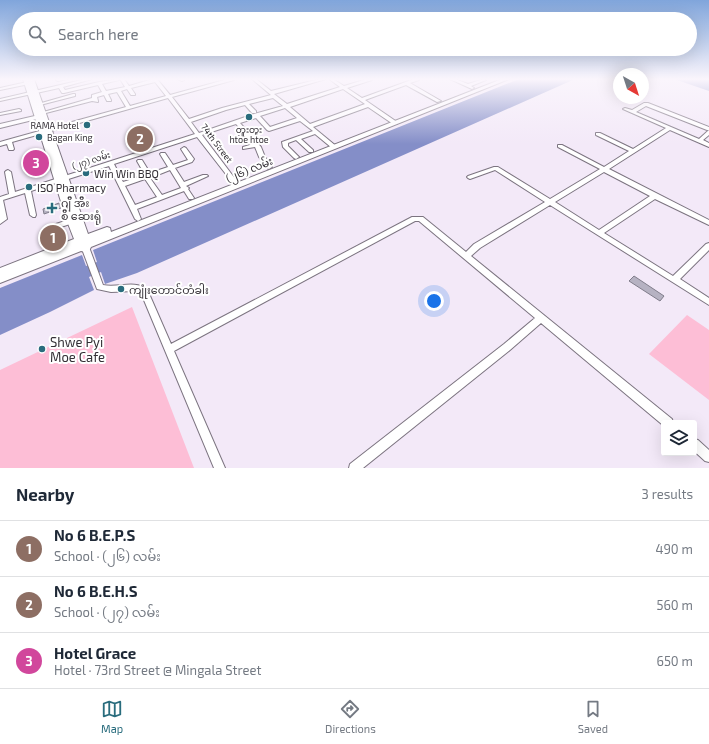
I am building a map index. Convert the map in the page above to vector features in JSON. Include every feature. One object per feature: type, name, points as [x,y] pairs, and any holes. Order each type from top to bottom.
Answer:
[{"type":"main road","points":[[36,101],[84,246]]},
{"type":"main road","points":[[38,101],[40,104],[40,115]]},
{"type":"main road","name":"(၂၆) လမ်း","points":[[394,121],[439,101]]},
{"type":"main road","name":"(၂၆) လမ်း","points":[[0,279],[332,145],[448,101]]},
{"type":"main road","name":"(၂၆) လမ်း","points":[[0,272],[84,246],[138,218],[296,156],[332,145]]},
{"type":"main road","points":[[61,179],[71,221],[84,246]]},
{"type":"street","points":[[40,104],[52,101]]},
{"type":"street","points":[[0,126],[20,122],[40,115],[87,103],[90,101]]},
{"type":"street","points":[[125,101],[129,108]]},
{"type":"street","points":[[0,144],[153,101]]},
{"type":"street","name":"74th Street","points":[[173,101],[234,181]]},
{"type":"street","points":[[189,121],[253,101]]},
{"type":"street","points":[[279,101],[332,145]]},
{"type":"street","name":"(၂၇) လမ်း","points":[[0,199],[237,122],[255,114],[301,101]]},
{"type":"street","points":[[363,101],[394,121]]},
{"type":"street","points":[[246,103],[269,129],[276,130],[301,119]]},
{"type":"street","points":[[633,112],[645,104],[660,116],[670,128],[709,145]]},
{"type":"street","points":[[310,126],[368,105]]},
{"type":"street","points":[[625,108],[633,112],[660,116],[709,129]]},
{"type":"street","points":[[0,114],[19,110],[20,122]]},
{"type":"street","points":[[237,122],[256,145],[269,167]]},
{"type":"street","points":[[466,256],[477,246],[547,205],[590,177],[605,170],[670,128]]},
{"type":"street","points":[[296,156],[284,143],[288,140],[316,132]]},
{"type":"street","points":[[699,140],[709,132]]},
{"type":"street","points":[[598,134],[633,151]]},
{"type":"street","points":[[238,138],[248,135]]},
{"type":"street","points":[[297,138],[311,151]]},
{"type":"street","points":[[8,141],[11,149]]},
{"type":"street","points":[[245,148],[256,145]]},
{"type":"street","points":[[560,146],[709,223]]},
{"type":"street","points":[[122,185],[192,160],[184,149]]},
{"type":"street","points":[[163,154],[191,198]]},
{"type":"street","points":[[140,161],[160,197]]},
{"type":"street","points":[[111,163],[138,218]]},
{"type":"street","points":[[470,177],[496,168],[547,205],[599,233],[709,302]]},
{"type":"street","points":[[8,172],[12,195]]},
{"type":"street","points":[[133,208],[205,176]]},
{"type":"street","points":[[28,190],[33,215]]},
{"type":"street","points":[[599,233],[655,196]]},
{"type":"street","points":[[0,199],[4,219],[0,222]]},
{"type":"street","points":[[170,349],[414,219],[424,220],[664,420]]},
{"type":"street","points":[[55,227],[71,221]]},
{"type":"street","points":[[84,246],[100,287],[105,289],[143,289],[220,468]]},
{"type":"street","points":[[674,280],[709,246]]},
{"type":"street","points":[[354,468],[541,318]]},
{"type":"street","points":[[697,447],[709,457]]},
{"type":"shaded area","points":[[132,307],[194,468],[0,468],[0,370]]},
{"type":"shaded area","points":[[687,315],[709,330],[709,400],[649,354]]},
{"type":"water","points":[[465,101],[526,101],[137,273],[105,284],[101,272],[89,277],[94,290],[0,335],[0,288],[82,255],[86,266],[97,262],[93,250]]},
{"type":"building","name":"ဂျီ အီး စီ ဆေးရုံ","points":[[59,203],[61,208],[44,214],[43,209]]},
{"type":"building","points":[[634,276],[664,296],[660,301],[629,281]]},
{"type":"place","name":"တူးတူး htoe htoe","points":[[249,117]]},
{"type":"place","name":"RAMA Hotel","points":[[87,125]]},
{"type":"place","name":"Bagan King","points":[[39,137]]},
{"type":"place","name":"No 6 B.E.H.S","points":[[140,139]]},
{"type":"place","name":"Hotel Grace","points":[[36,163]]},
{"type":"place","name":"Win Win BBQ","points":[[86,173]]},
{"type":"place","name":"ISO Pharmacy","points":[[29,187]]},
{"type":"place","name":"ဂျီ အီး စီ ဆေးရုံ","points":[[52,208]]},
{"type":"place","name":"No 6 B.E.P.S","points":[[53,238]]},
{"type":"place","name":"ကျုံးတောင်တံခါး","points":[[121,289]]},
{"type":"place","name":"Shwe Pyi Moe Cafe","points":[[42,349]]}]
